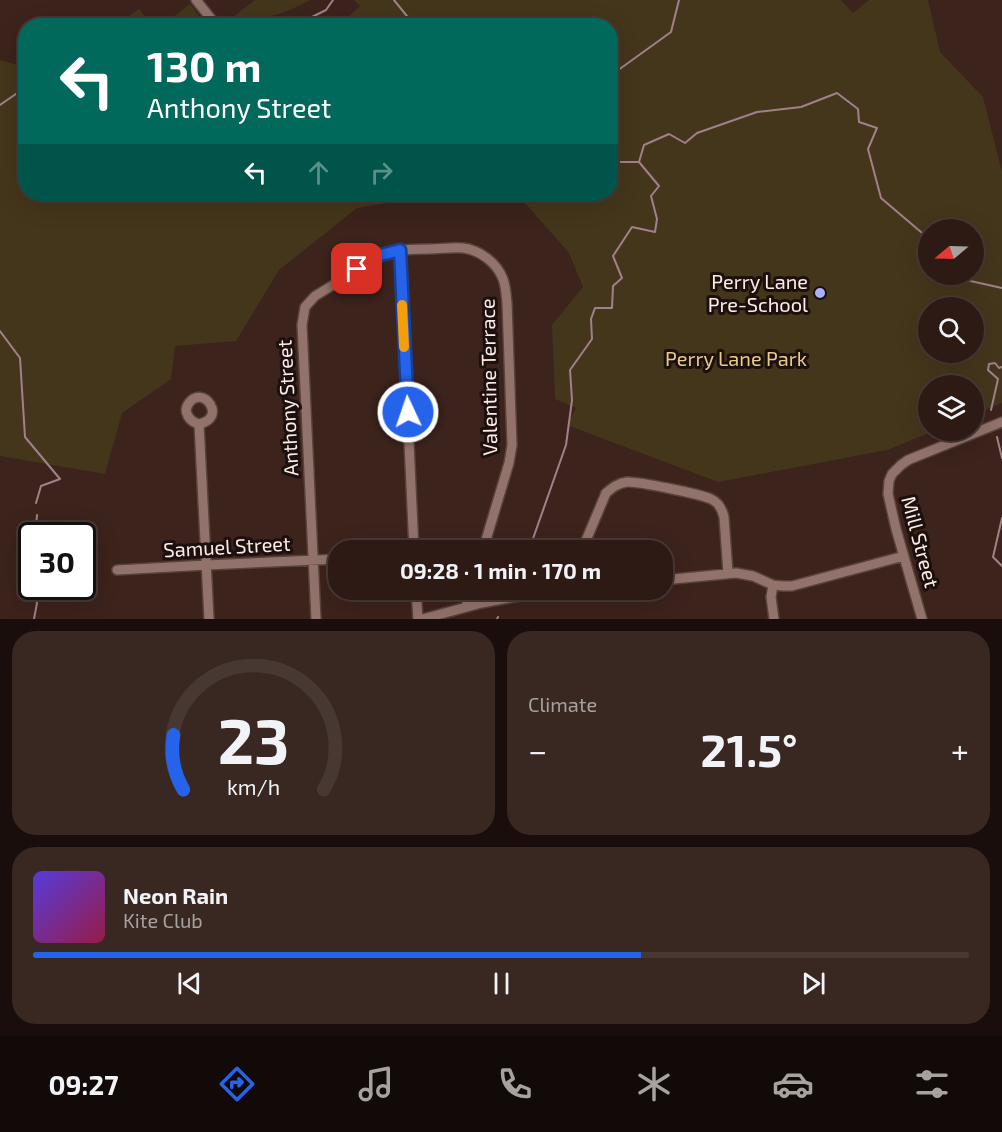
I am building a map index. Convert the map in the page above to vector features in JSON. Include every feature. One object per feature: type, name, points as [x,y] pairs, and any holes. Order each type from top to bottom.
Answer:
[{"type":"street","points":[[196,0],[211,18]]},
{"type":"street","name":"Valentine Terrace","points":[[400,250],[463,248],[492,262],[504,281],[507,303],[512,445],[509,463],[486,540]]},
{"type":"street","points":[[400,250],[414,540]]},
{"type":"street","name":"Anthony Street","points":[[316,619],[303,314],[310,301],[321,291],[381,255],[400,250]]},
{"type":"street","name":"Mill Street","points":[[922,619],[888,494],[889,481],[898,467],[908,460],[1002,422]]},
{"type":"street","points":[[200,424],[209,619]]},
{"type":"street","points":[[586,540],[606,493],[622,483],[636,482],[704,496],[722,509],[728,573]]},
{"type":"street","points":[[673,579],[728,573],[744,574],[773,585],[792,586],[904,556]]},
{"type":"street","name":"Samuel Street","points":[[117,570],[328,559]]},
{"type":"street","points":[[773,585],[771,597],[774,619]]},
{"type":"street","points":[[417,600],[420,619],[498,600]]},
{"type":"street","points":[[466,607],[468,600]]},
{"type":"green space","points":[[255,0],[310,0],[271,16],[232,18]]},
{"type":"green space","name":"Perry Lane Park","points":[[354,0],[841,0],[853,13],[869,0],[928,0],[940,52],[983,97],[1002,172],[1002,403],[984,410],[984,375],[918,375],[918,437],[887,450],[718,482],[567,425],[576,408],[555,399],[552,325],[583,287],[569,253],[521,201],[618,201],[618,18],[347,18],[360,6]]},
{"type":"green space","points":[[190,4],[201,18],[172,18]]},
{"type":"green space","points":[[139,9],[146,18],[126,18]]},
{"type":"green space","points":[[0,60],[18,65],[18,201],[398,201],[357,208],[279,270],[236,341],[175,346],[171,379],[122,413],[105,474],[0,456]]},
{"type":"waterway","points":[[310,18],[326,10],[333,0]]},
{"type":"waterway","points":[[394,0],[409,18]]},
{"type":"waterway","points":[[618,70],[671,32],[679,0]]},
{"type":"waterway","points":[[0,105],[18,93]]},
{"type":"waterway","points":[[639,162],[644,145],[669,134],[685,143],[697,133],[757,112],[801,107],[837,93],[858,109],[859,122],[877,128],[868,149],[881,198],[918,229]]},
{"type":"waterway","points":[[533,540],[566,445],[572,400],[570,370],[592,339],[591,319],[595,308],[612,308],[613,286],[622,278],[613,256],[632,227],[655,232],[657,219],[651,196],[659,186],[639,162],[618,162]]},
{"type":"waterway","points":[[984,284],[1002,288]]},
{"type":"waterway","points":[[0,331],[20,358],[25,437],[60,479],[41,486],[36,503]]},
{"type":"waterway","points":[[991,410],[998,379],[988,370],[989,364],[995,363],[999,368],[1002,367]]},
{"type":"waterway","points":[[997,437],[1002,458]]},
{"type":"waterway","points":[[36,522],[37,515]]},
{"type":"waterway","points":[[1002,518],[993,557],[1002,566]]},
{"type":"waterway","points":[[34,619],[36,600]]},
{"type":"slow traffic","points":[[402,305],[404,347]]},
{"type":"place","name":"Perry Lane Pre-School","points":[[820,293]]},
{"type":"route","points":[[357,269],[387,252],[400,250],[408,412]]}]
